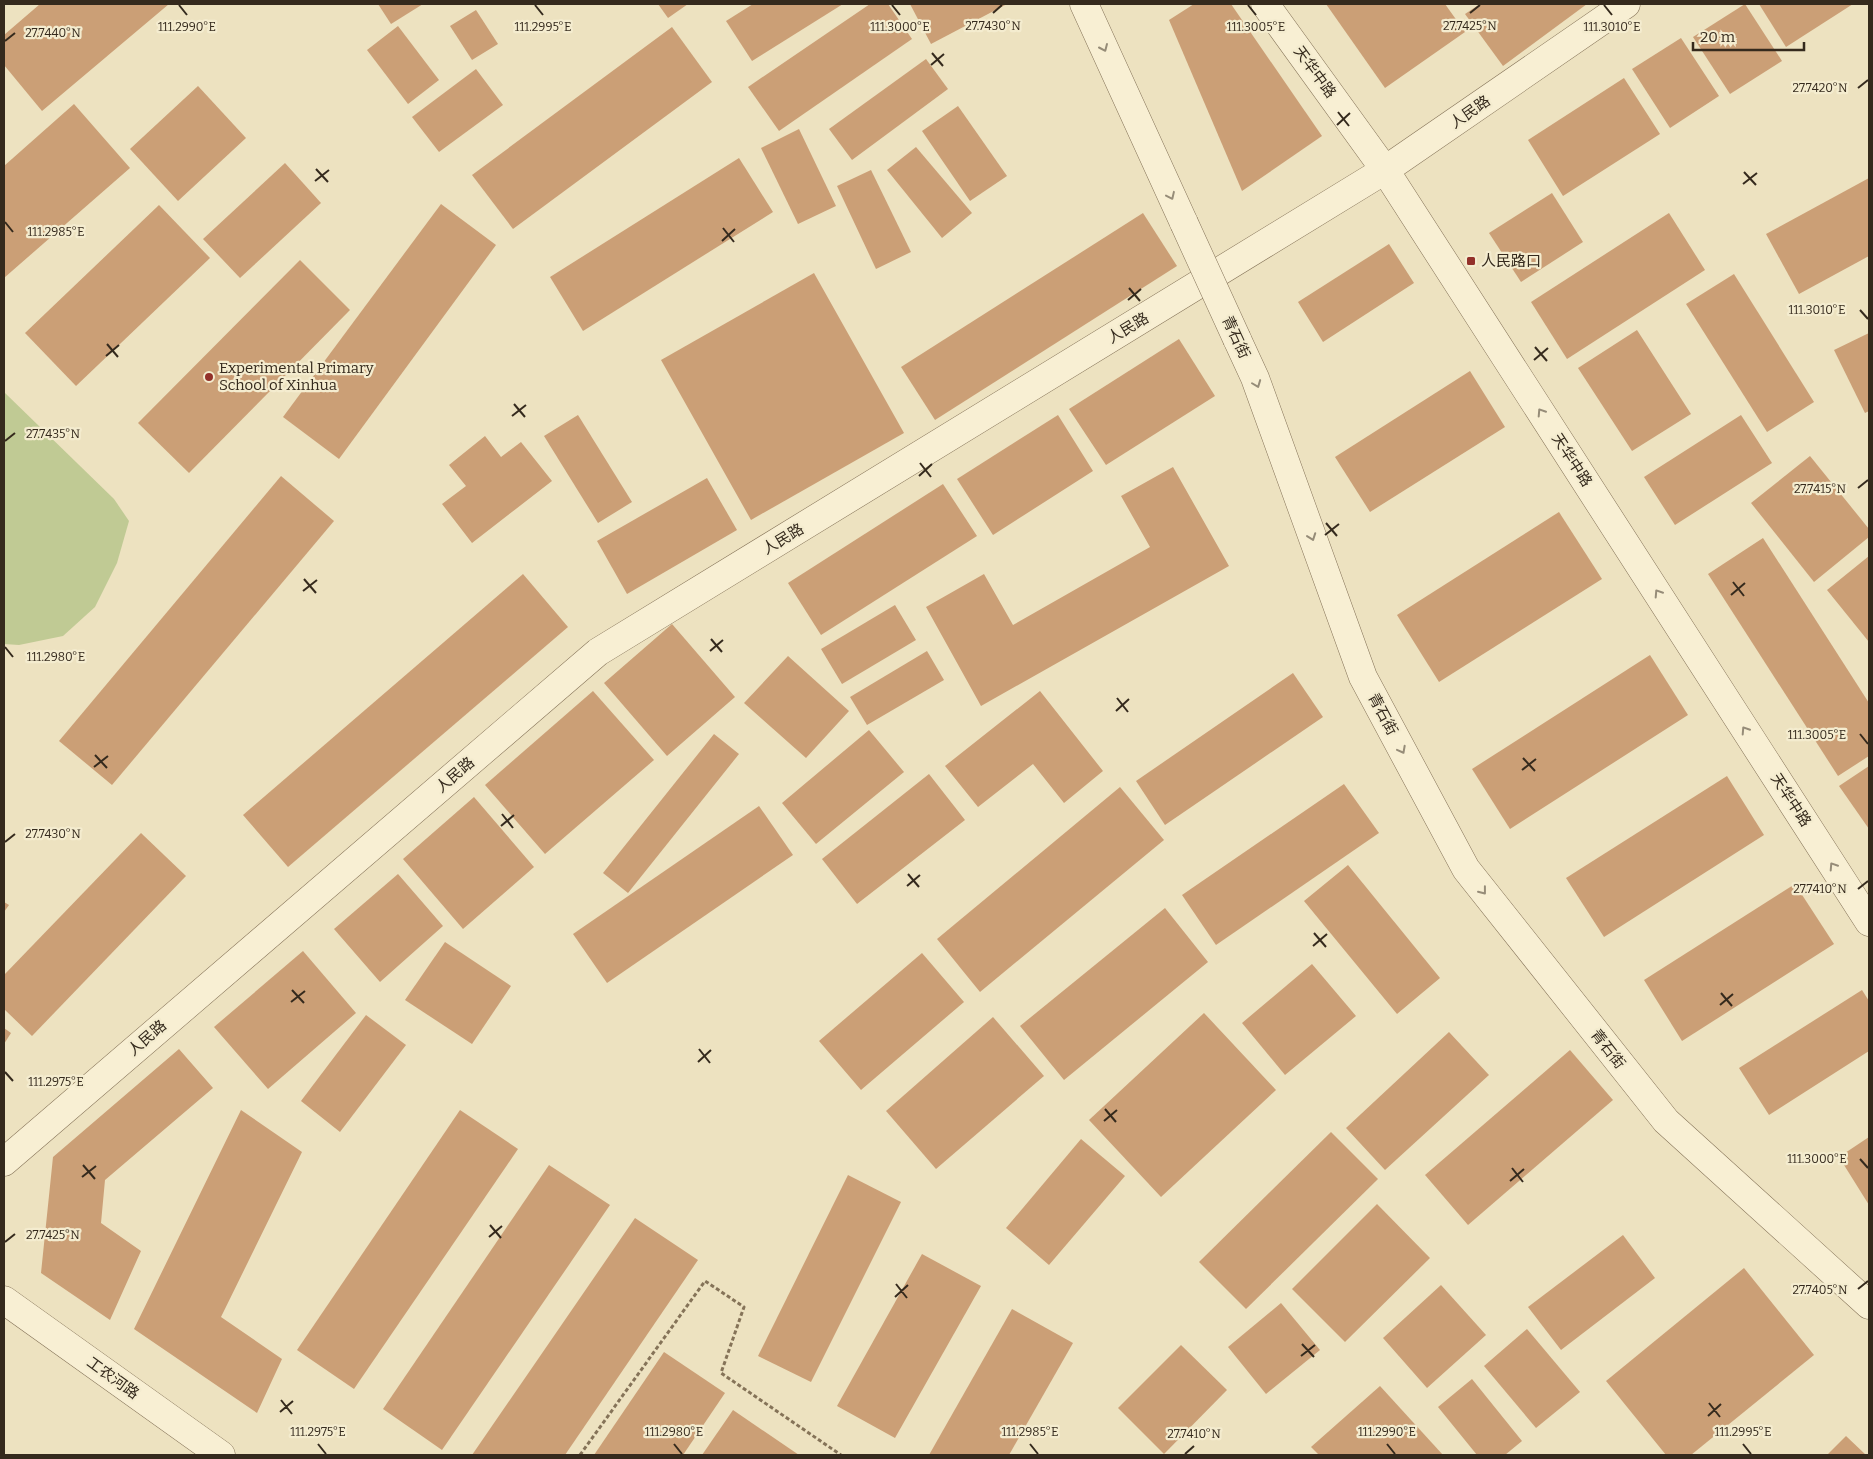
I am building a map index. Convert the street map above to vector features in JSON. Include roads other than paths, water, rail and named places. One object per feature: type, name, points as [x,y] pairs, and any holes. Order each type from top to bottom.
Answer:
[{"type":"street","name":"青石街","points":[[1084,4],[1255,378],[1363,677],[1466,869],[1666,1121],[1869,1305]]},
{"type":"street","name":"天华中路","points":[[1265,4],[1386,170],[1869,922]]},
{"type":"street","name":"人民路","points":[[4,1162],[598,652],[1386,170],[1626,4]]},
{"type":"street","name":"工农河路","points":[[4,1300],[222,1455]]},
{"type":"place","name":"人民路口","points":[[1471,261]]},
{"type":"place","name":"Experimental Primary School of Xinhua","points":[[209,377]]}]
